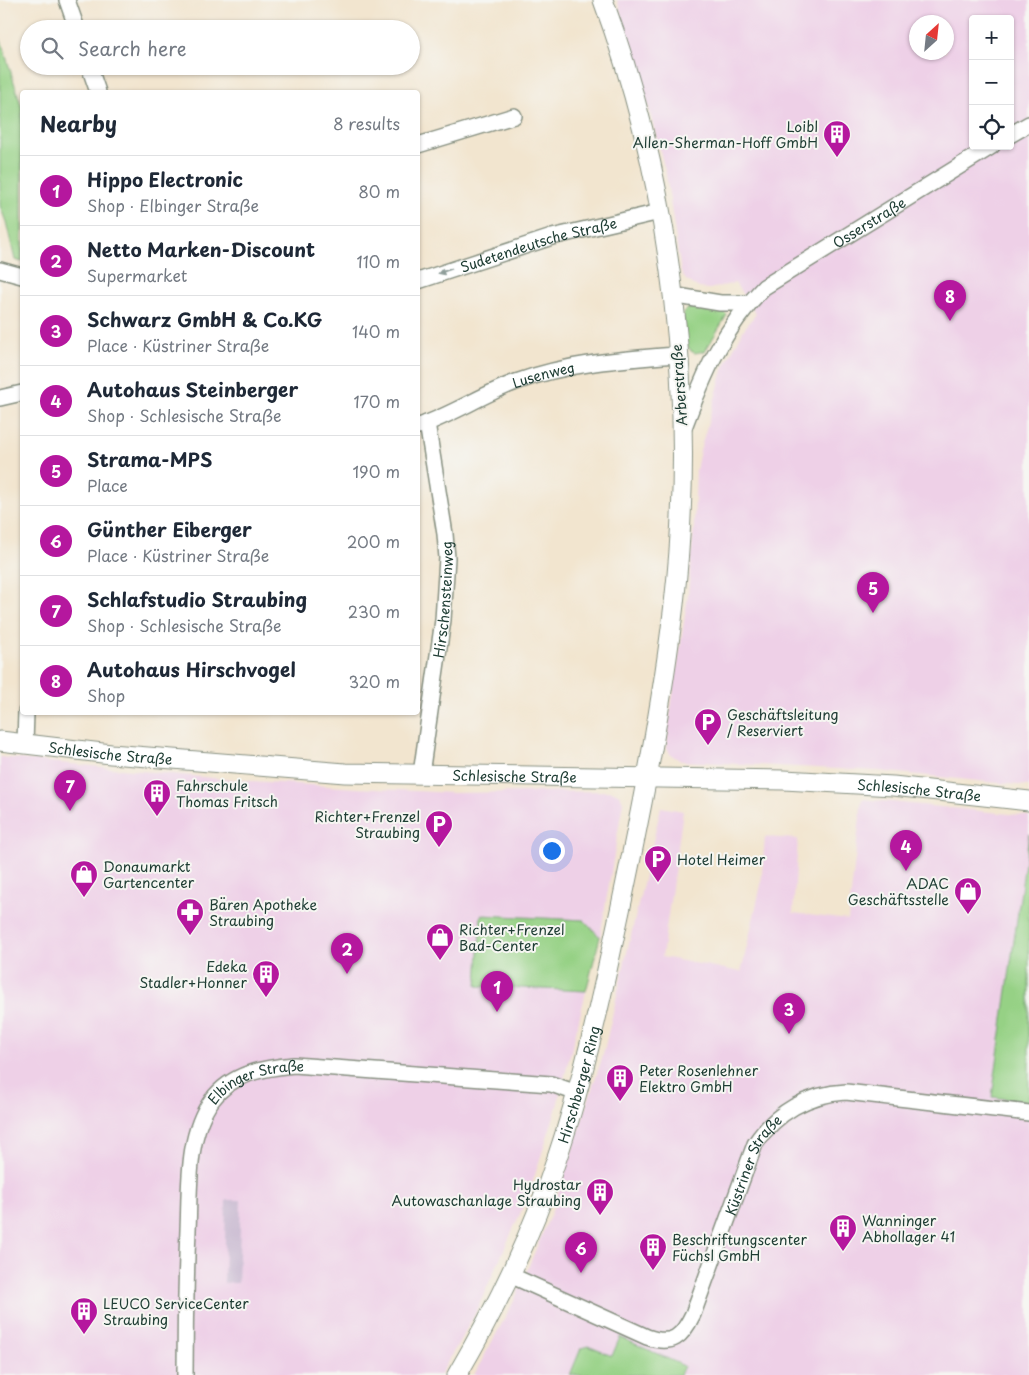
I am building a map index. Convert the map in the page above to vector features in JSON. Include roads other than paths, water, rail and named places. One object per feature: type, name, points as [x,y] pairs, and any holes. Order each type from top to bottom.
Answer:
[{"type":"street","points":[[67,0],[74,20]]},
{"type":"street","name":"Arberstraße","points":[[603,0],[637,105],[660,212],[672,295],[682,434],[679,538],[674,606],[648,776]]},
{"type":"street","points":[[92,75],[97,90]]},
{"type":"street","points":[[420,144],[514,116]]},
{"type":"street","points":[[1014,133],[1029,124]]},
{"type":"street","name":"Osserstraße","points":[[682,434],[706,370],[722,339],[748,303],[764,287],[985,150]]},
{"type":"street","name":"Sudetendeutsche Straße","points":[[420,280],[552,237],[660,212]]},
{"type":"street","points":[[0,270],[20,275]]},
{"type":"street","points":[[672,295],[720,303],[748,303]]},
{"type":"street","name":"Lusenweg","points":[[422,425],[515,382],[546,373],[611,360],[677,355]]},
{"type":"street","points":[[0,398],[20,393]]},
{"type":"street","name":"Hirschensteinweg","points":[[421,774],[443,620],[447,558],[446,534],[422,425]]},
{"type":"street","points":[[25,744],[26,715]]},
{"type":"street","name":"Schlesische Straße","points":[[0,741],[263,767],[421,774],[648,776],[846,782],[1029,801]]},
{"type":"street","name":"Hirschberger Ring","points":[[457,1375],[484,1328],[510,1275],[555,1165],[577,1093],[604,983],[648,776]]},
{"type":"street","name":"Elbinger Straße","points":[[185,1375],[185,1295],[192,1160],[202,1120],[212,1100],[226,1085],[246,1074],[269,1067],[294,1065],[552,1084],[577,1093]]},
{"type":"street","name":"Küstriner Straße","points":[[510,1275],[646,1337],[659,1342],[671,1341],[680,1334],[692,1314],[755,1144],[771,1123],[793,1107],[817,1095],[846,1092],[1029,1113]]},
{"type":"place","name":"Loibl Allen-Sherman-Hoff GmbH","points":[[837,158]]},
{"type":"place","name":"Autohaus Hirschvogel","points":[[950,321]]},
{"type":"place","name":"Strama-MPS","points":[[873,613]]},
{"type":"place","name":"Geschäftsleitung / Reserviert","points":[[708,746]]},
{"type":"place","name":"Schlafstudio Straubing","points":[[70,811]]},
{"type":"place","name":"Fahrschule Thomas Fritsch","points":[[157,817]]},
{"type":"place","name":"Richter+Frenzel Straubing","points":[[439,848]]},
{"type":"place","name":"Autohaus Steinberger","points":[[906,871]]},
{"type":"place","name":"Hotel Heimer","points":[[658,883]]},
{"type":"place","name":"Donaumarkt Gartencenter","points":[[84,898]]},
{"type":"place","name":"ADAC Geschäftsstelle","points":[[968,915]]},
{"type":"place","name":"Bären Apotheke Straubing","points":[[190,936]]},
{"type":"place","name":"Richter+Frenzel Bad-Center","points":[[440,961]]},
{"type":"place","name":"Netto Marken-Discount","points":[[347,974]]},
{"type":"place","name":"Edeka Stadler+Honner","points":[[266,998]]},
{"type":"place","name":"Hippo Electronic","points":[[497,1012]]},
{"type":"place","name":"Schwarz GmbH & Co.KG","points":[[789,1034]]},
{"type":"place","name":"Peter Rosenlehner Elektro GmbH","points":[[620,1102]]},
{"type":"place","name":"Hydrostar Autowaschanlage Straubing","points":[[600,1216]]},
{"type":"place","name":"Wanninger Abhollager 41","points":[[843,1252]]},
{"type":"place","name":"Beschriftungscenter Füchsl GmbH","points":[[653,1271]]},
{"type":"place","name":"Günther Eiberger","points":[[581,1273]]},
{"type":"place","name":"LEUCO ServiceCenter Straubing","points":[[84,1335]]}]
